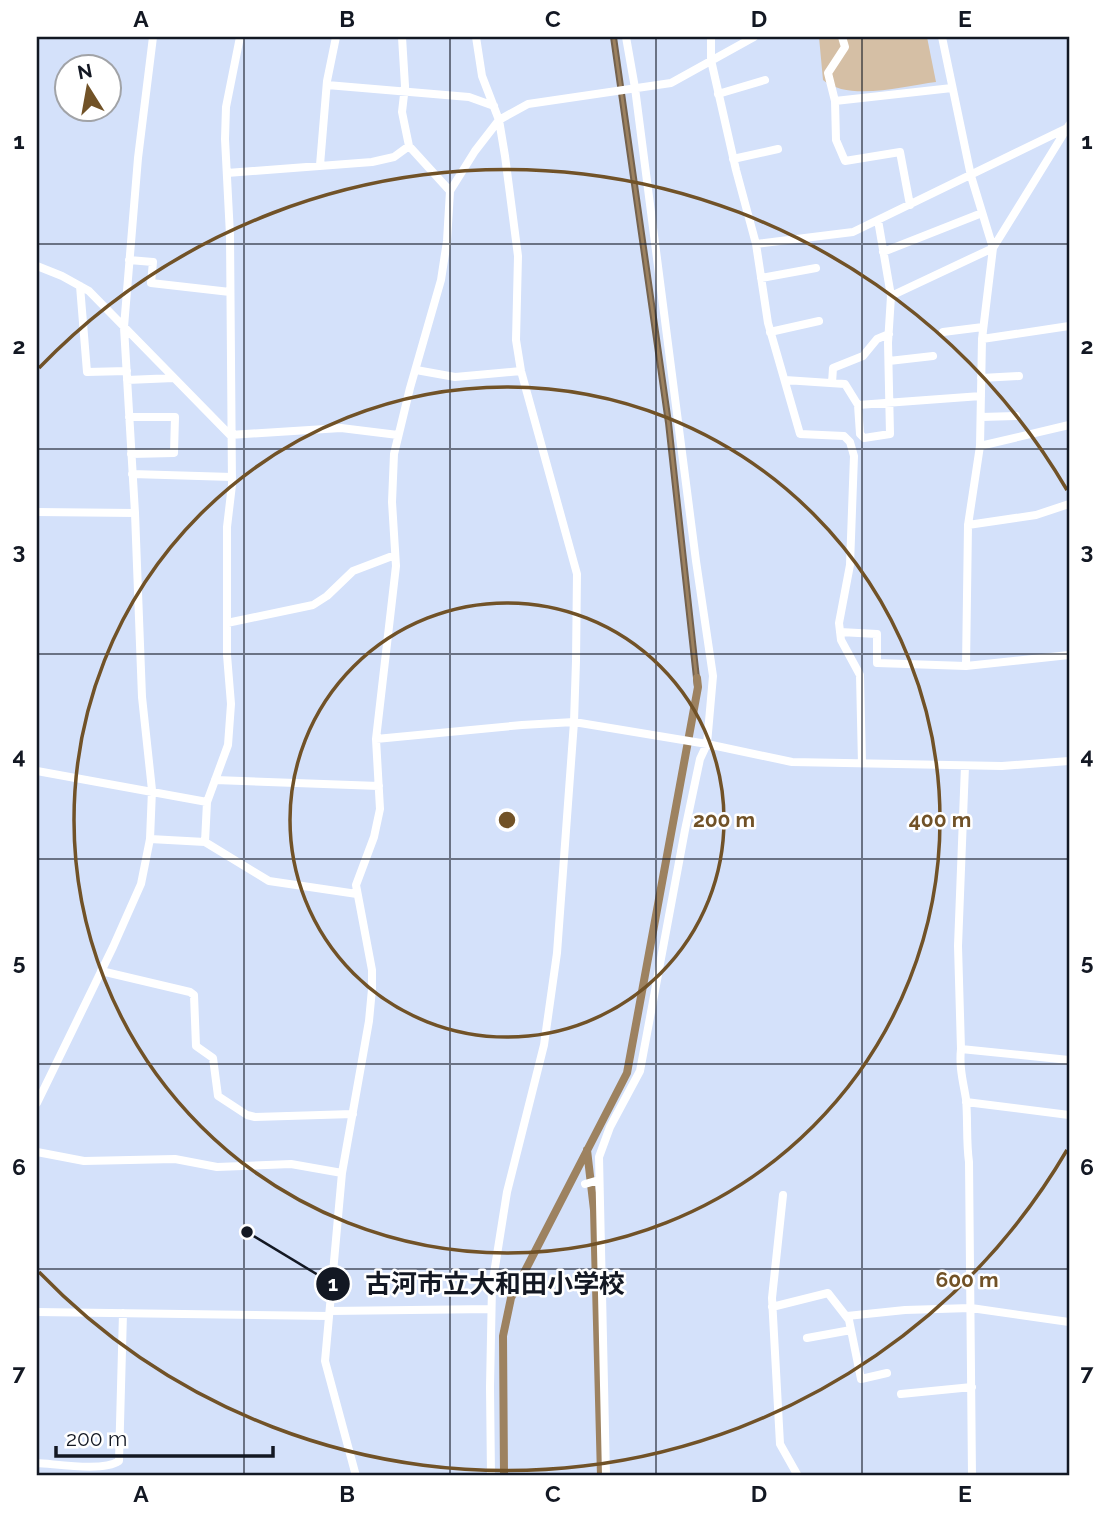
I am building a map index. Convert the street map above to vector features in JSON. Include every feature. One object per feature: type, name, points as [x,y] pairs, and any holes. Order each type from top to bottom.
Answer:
[{"type":"street","points":[[37,1103],[141,884],[150,839],[152,790],[142,696],[124,327],[153,37]]},
{"type":"street","points":[[205,842],[208,802],[228,744],[231,704],[227,623],[227,527],[232,477],[226,107],[240,37]]},
{"type":"street","points":[[320,165],[327,85],[336,37]]},
{"type":"street","points":[[402,37],[402,112],[409,146],[450,191]]},
{"type":"street","points":[[476,37],[482,76],[499,120],[518,256],[516,340],[521,371],[577,574],[574,722],[557,953],[544,1045],[500,1224],[491,1309],[491,1476]]},
{"type":"street","points":[[606,1476],[599,1157],[610,1128],[640,1071],[685,830],[700,759],[707,744],[713,676],[626,37]]},
{"type":"street","points":[[711,37],[711,60],[733,159],[756,244],[770,332],[800,434],[844,436],[850,442],[854,456],[850,565],[839,623],[841,640],[860,675],[862,764]]},
{"type":"street","points":[[356,1476],[325,1361],[342,1174],[369,1021],[372,989],[372,970],[356,879],[374,837],[378,818],[376,739],[394,589],[394,454],[441,280],[450,191],[475,151],[499,120],[528,104],[671,83],[754,37]]},
{"type":"street","points":[[842,37],[845,47],[828,73],[835,101],[836,140],[845,161],[900,152],[910,205]]},
{"type":"street","points":[[942,37],[971,176],[993,248],[982,339],[980,446],[968,525],[966,666]]},
{"type":"street","points":[[718,94],[765,80]]},
{"type":"street","points":[[327,85],[469,97],[494,106]]},
{"type":"street","points":[[835,101],[952,88]]},
{"type":"street","points":[[756,244],[853,232],[1069,128]]},
{"type":"street","points":[[891,296],[993,248],[1069,128]]},
{"type":"street","points":[[227,173],[372,162],[394,157],[409,146]]},
{"type":"street","points":[[733,159],[778,149]]},
{"type":"street","points":[[883,252],[982,213]]},
{"type":"street","points":[[785,380],[845,384],[858,405],[860,434],[864,438],[890,434],[891,296],[878,220]]},
{"type":"street","points":[[130,260],[153,262],[151,283],[230,292]]},
{"type":"street","points":[[37,266],[89,291],[230,435],[341,428],[398,435]]},
{"type":"street","points":[[761,278],[816,268]]},
{"type":"street","points":[[80,286],[87,372],[174,378]]},
{"type":"street","points":[[770,332],[819,321]]},
{"type":"street","points":[[982,339],[1069,326]]},
{"type":"street","points":[[943,332],[983,327]]},
{"type":"street","points":[[832,383],[833,368],[863,356],[877,339],[889,334]]},
{"type":"street","points":[[889,361],[933,356]]},
{"type":"street","points":[[416,370],[455,377],[521,371]]},
{"type":"street","points":[[981,378],[1019,376]]},
{"type":"street","points":[[858,405],[981,396]]},
{"type":"street","points":[[129,417],[174,416],[174,453],[131,454]]},
{"type":"street","points":[[981,417],[1016,416]]},
{"type":"street","points":[[980,446],[1069,425]]},
{"type":"street","points":[[132,474],[232,477]]},
{"type":"street","points":[[968,525],[1036,515],[1069,503]]},
{"type":"street","points":[[37,512],[135,513]]},
{"type":"street","points":[[227,623],[313,605],[327,596],[353,571],[395,555]]},
{"type":"street","points":[[840,632],[877,634],[877,663],[966,666],[1069,655]]},
{"type":"street","points":[[376,739],[574,722],[707,744],[793,762],[1002,766],[1069,761]]},
{"type":"street","points":[[965,766],[958,946],[961,1049],[959,1064],[966,1102],[972,1476]]},
{"type":"street","points":[[37,771],[208,802]]},
{"type":"street","points":[[215,780],[379,786]]},
{"type":"street","points":[[150,839],[205,842],[269,881],[357,894]]},
{"type":"street","points":[[101,971],[194,995],[195,1046],[213,1058],[218,1096],[247,1115],[353,1114]]},
{"type":"street","points":[[961,1049],[1069,1060]]},
{"type":"street","points":[[966,1102],[1069,1115]]},
{"type":"street","points":[[37,1152],[84,1161],[175,1159],[217,1167],[291,1164],[342,1174]]},
{"type":"street","points":[[585,1184],[599,1180]]},
{"type":"street","points":[[783,1195],[772,1307],[780,1444],[798,1476]]},
{"type":"street","points":[[772,1307],[828,1293],[846,1317],[851,1330],[861,1379],[887,1373]]},
{"type":"street","points":[[846,1317],[905,1310],[971,1308],[1069,1322]]},
{"type":"street","points":[[37,1312],[330,1314],[491,1309]]},
{"type":"street","points":[[37,1462],[112,1466],[119,1461],[123,1313]]},
{"type":"street","points":[[807,1338],[851,1330]]},
{"type":"street","points":[[901,1394],[972,1387]]},
{"type":"street","points":[[96,1466],[98,1476]]},
{"type":"shaded area","points":[[611,37],[616,37],[671,423],[700,687],[695,687],[666,423]]},
{"type":"shaded area","points":[[819,37],[927,37],[936,82],[877,91],[834,87],[823,80]]},
{"type":"waterway","points":[[504,1476],[503,1336],[511,1298],[627,1073],[698,687],[697,678]]},
{"type":"waterway","points":[[587,1150],[594,1210],[601,1476]]},
{"type":"place","name":"古河市立大和田小学校","points":[[247,1232]]}]
